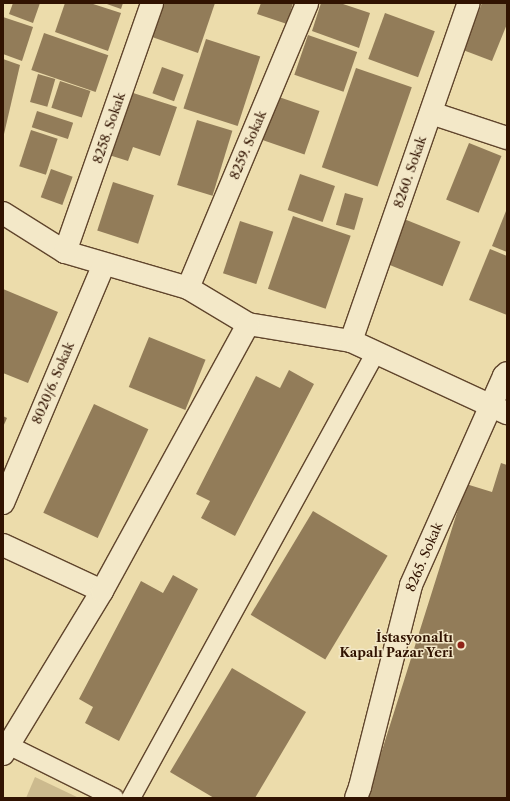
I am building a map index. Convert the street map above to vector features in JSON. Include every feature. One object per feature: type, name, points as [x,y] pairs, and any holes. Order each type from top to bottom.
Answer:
[{"type":"street","name":"8258. Sokak","points":[[65,252],[152,3]]},
{"type":"street","name":"8259. Sokak","points":[[188,288],[307,3]]},
{"type":"street","name":"8260. Sokak","points":[[351,341],[469,3]]},
{"type":"street","points":[[430,114],[507,138]]},
{"type":"street","points":[[3,213],[65,252],[188,288],[248,324],[351,341],[499,410]]},
{"type":"street","name":"8020/6. Sokak","points":[[3,503],[104,264]]},
{"type":"street","points":[[6,750],[102,591],[248,324]]},
{"type":"street","name":"8265. Sokak","points":[[356,798],[411,585],[499,410],[507,373]]},
{"type":"street","points":[[3,544],[102,591]]},
{"type":"lane","points":[[130,798],[376,352]]},
{"type":"lane","points":[[6,750],[115,798]]},
{"type":"shaded area","points":[[35,777],[79,798],[26,798]]},
{"type":"building","points":[[13,3],[40,3],[33,23],[9,14]]},
{"type":"building","points":[[65,3],[90,3],[121,13],[108,51],[55,32]]},
{"type":"building","points":[[104,3],[123,3],[121,9]]},
{"type":"building","points":[[164,3],[215,3],[198,53],[152,37]]},
{"type":"building","points":[[261,3],[293,3],[287,24],[257,14]]},
{"type":"building","points":[[321,3],[340,3],[370,13],[359,48],[312,31]]},
{"type":"building","points":[[482,3],[507,4],[507,24],[492,61],[463,50]]},
{"type":"building","points":[[385,13],[435,31],[418,77],[368,59]]},
{"type":"building","points":[[3,17],[33,27],[22,61],[3,54]]},
{"type":"building","points":[[44,33],[108,55],[96,92],[31,70]]},
{"type":"building","points":[[308,35],[357,52],[343,92],[294,75]]},
{"type":"building","points":[[206,39],[260,57],[238,126],[183,108]]},
{"type":"building","points":[[3,59],[20,65],[4,134],[3,134]]},
{"type":"building","points":[[162,67],[184,75],[174,101],[152,93]]},
{"type":"building","points":[[356,68],[412,87],[378,186],[322,167]]},
{"type":"building","points":[[38,74],[55,79],[47,107],[30,102]]},
{"type":"building","points":[[60,81],[90,91],[82,118],[51,108]]},
{"type":"building","points":[[130,92],[177,107],[160,156],[133,147],[128,161],[109,155]]},
{"type":"building","points":[[276,96],[319,111],[305,154],[261,139]]},
{"type":"building","points":[[37,111],[73,123],[68,139],[32,127]]},
{"type":"building","points":[[197,120],[232,131],[213,196],[177,185]]},
{"type":"building","points":[[31,130],[58,139],[46,175],[19,166]]},
{"type":"building","points":[[469,143],[501,156],[479,213],[446,200]]},
{"type":"building","points":[[51,169],[73,177],[62,205],[41,197]]},
{"type":"building","points":[[300,174],[335,186],[323,222],[288,210]]},
{"type":"building","points":[[113,182],[154,195],[138,244],[97,231]]},
{"type":"building","points":[[345,193],[363,198],[354,230],[336,225]]},
{"type":"building","points":[[506,211],[507,212],[507,252],[492,246]]},
{"type":"building","points":[[293,216],[351,236],[326,309],[268,289]]},
{"type":"building","points":[[404,219],[461,242],[443,286],[386,264]]},
{"type":"building","points":[[240,221],[273,232],[256,284],[223,273]]},
{"type":"building","points":[[490,249],[507,256],[507,315],[469,300]]},
{"type":"building","points":[[3,289],[58,312],[28,383],[3,373]]},
{"type":"building","points":[[149,337],[206,360],[185,410],[129,387]]},
{"type":"building","points":[[289,370],[314,384],[235,536],[201,518],[210,501],[196,494],[256,376],[280,388]]},
{"type":"building","points":[[94,404],[148,429],[98,538],[43,513]]},
{"type":"building","points":[[3,416],[7,418],[3,427]]},
{"type":"building","name":"İstasyonaltı Kapalı Pazar Yeri","points":[[501,463],[507,465],[507,798],[367,798],[466,484],[492,492]]},
{"type":"building","points":[[313,511],[388,556],[325,660],[251,615]]},
{"type":"building","points":[[173,575],[198,589],[119,741],[85,723],[93,707],[79,699],[141,581],[163,593]]},
{"type":"building","points":[[232,668],[306,712],[255,798],[214,798],[170,772]]},
{"type":"place","name":"İstasyonaltı Kapalı Pazar Yeri","points":[[461,645]]}]
